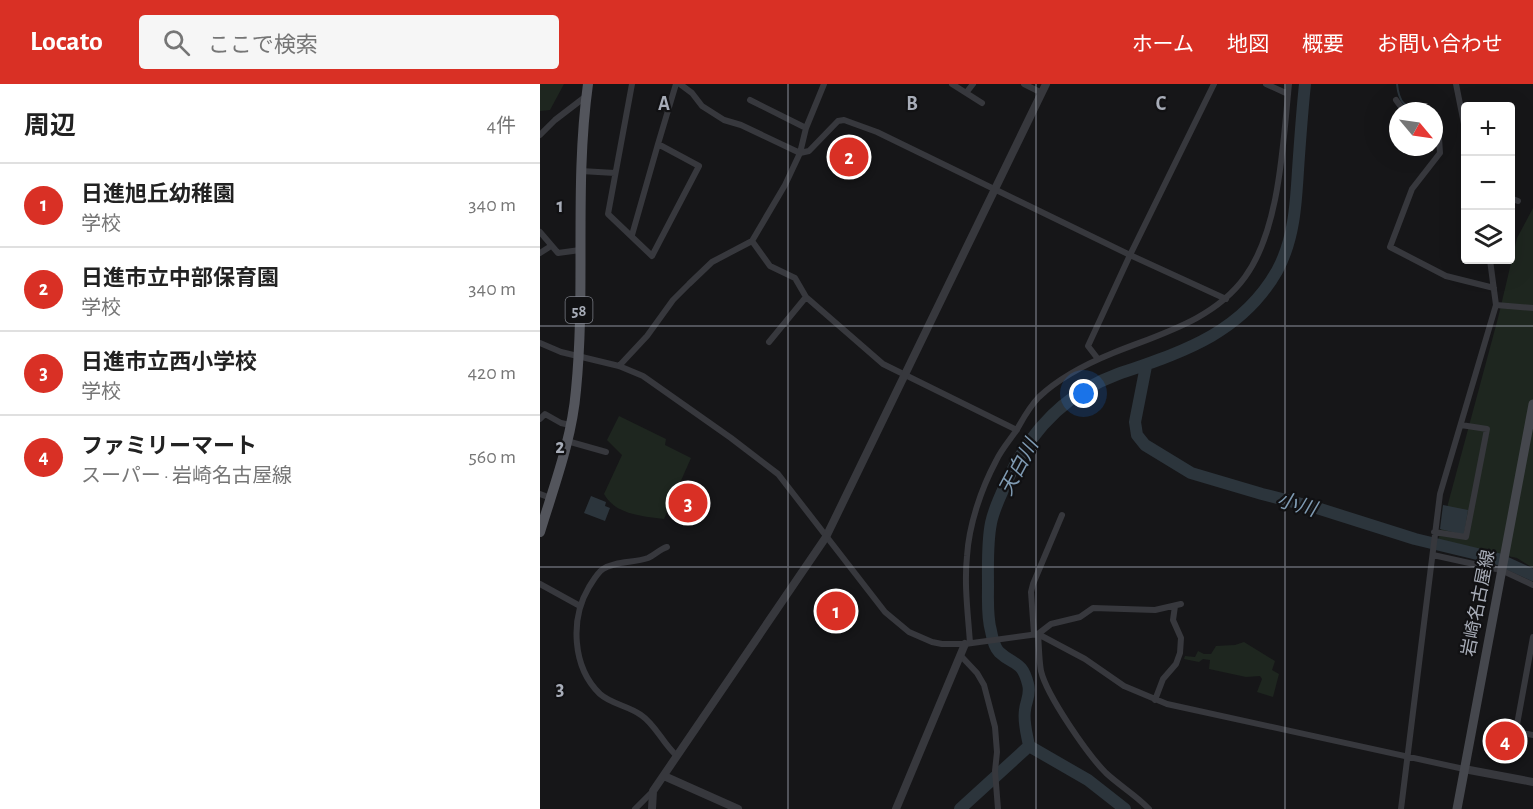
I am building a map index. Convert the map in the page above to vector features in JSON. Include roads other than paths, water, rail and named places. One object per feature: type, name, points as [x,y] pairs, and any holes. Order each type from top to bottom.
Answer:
[{"type":"main road","name":"58","points":[[540,532],[545,496],[567,441],[576,393],[579,356],[581,171],[588,84]]},
{"type":"main road","name":"岩崎名古屋線","points":[[1457,809],[1504,552],[1530,437],[1533,404]]},
{"type":"street","points":[[632,84],[608,214],[652,256],[699,166],[658,144]]},
{"type":"street","points":[[632,236],[678,84],[692,93],[702,106],[724,120],[741,125],[800,153],[809,151],[838,121],[844,120],[877,132],[1226,299]]},
{"type":"street","points":[[619,366],[647,336],[673,300],[688,284],[712,262],[752,241],[785,185],[800,153],[806,128],[824,84]]},
{"type":"street","points":[[952,84],[982,103]]},
{"type":"street","points":[[966,93],[973,84]]},
{"type":"street","points":[[1024,84],[1042,93]]},
{"type":"street","points":[[635,809],[664,776],[826,537],[1046,84]]},
{"type":"street","points":[[1098,359],[1088,346],[1214,84]]},
{"type":"street","points":[[1266,84],[1288,94]]},
{"type":"street","points":[[896,809],[968,643],[966,559],[969,538],[996,460],[1030,408],[1050,388],[1079,367],[1162,335],[1199,317],[1226,299],[1251,269],[1267,228],[1276,195],[1289,84]]},
{"type":"street","points":[[1456,84],[1461,109]]},
{"type":"street","points":[[540,135],[586,96]]},
{"type":"street","points":[[750,100],[806,128]]},
{"type":"street","points":[[1438,156],[1412,189],[1390,247],[1446,276],[1494,288]]},
{"type":"street","points":[[581,171],[615,173]]},
{"type":"street","points":[[540,232],[558,253],[580,250]]},
{"type":"street","points":[[752,241],[770,266],[795,278],[806,297],[883,364],[1017,430]]},
{"type":"street","points":[[540,253],[550,246]]},
{"type":"street","points":[[1401,809],[1440,494],[1496,305],[1491,264]]},
{"type":"street","points":[[769,342],[806,297]]},
{"type":"street","points":[[1496,305],[1533,308]]},
{"type":"street","points":[[540,344],[561,352],[619,366],[643,376],[778,474],[885,612],[916,636],[932,642],[968,643],[1036,634],[1051,624],[1080,617],[1093,608],[1155,610],[1178,605],[1173,620],[1180,638],[1180,654],[1176,664],[1163,679],[1155,700]]},
{"type":"street","points":[[540,419],[545,414],[570,425]]},
{"type":"street","points":[[1434,535],[1466,537],[1487,429],[1461,425]]},
{"type":"street","points":[[567,441],[606,452]]},
{"type":"street","points":[[1062,515],[1033,584],[1041,670],[1066,720],[1095,761],[1149,809]]},
{"type":"street","points":[[667,547],[650,557],[604,568],[597,575],[577,615],[577,640],[582,664],[591,683],[601,696],[640,713],[677,756]]},
{"type":"street","points":[[1433,553],[1502,568],[1533,585]]},
{"type":"street","points":[[540,584],[580,606]]},
{"type":"street","points":[[1036,634],[1085,659],[1124,686],[1155,700],[1408,758],[1533,782]]},
{"type":"street","points":[[1533,636],[1516,730],[1533,735]]},
{"type":"street","points":[[961,656],[977,673],[984,685],[995,727],[998,809]]},
{"type":"street","points":[[664,776],[738,809]]},
{"type":"street","points":[[652,809],[653,791]]},
{"type":"waterway","name":"天白川","points":[[1125,809],[1088,780],[1029,746],[1024,719],[1029,691],[1026,676],[1017,664],[998,650],[990,626],[988,554],[992,517],[1007,481],[1027,446],[1039,430],[1066,403],[1099,382],[1208,338],[1246,311],[1262,293],[1283,259],[1291,234],[1305,84]]},
{"type":"waterway","points":[[1397,84],[1399,96],[1403,102]]},
{"type":"waterway","name":"小川","points":[[1146,366],[1135,422],[1137,435],[1145,445],[1191,473],[1317,508],[1415,539],[1498,559],[1533,575]]},
{"type":"waterway","points":[[960,809],[1029,746]]},
{"type":"place","name":"日進市立中部保育園","points":[[849,157]]},
{"type":"place","name":"日進市立西小学校","points":[[688,503]]},
{"type":"place","name":"日進旭丘幼稚園","points":[[836,611]]},
{"type":"place","name":"ファミリーマート","points":[[1505,741]]}]
